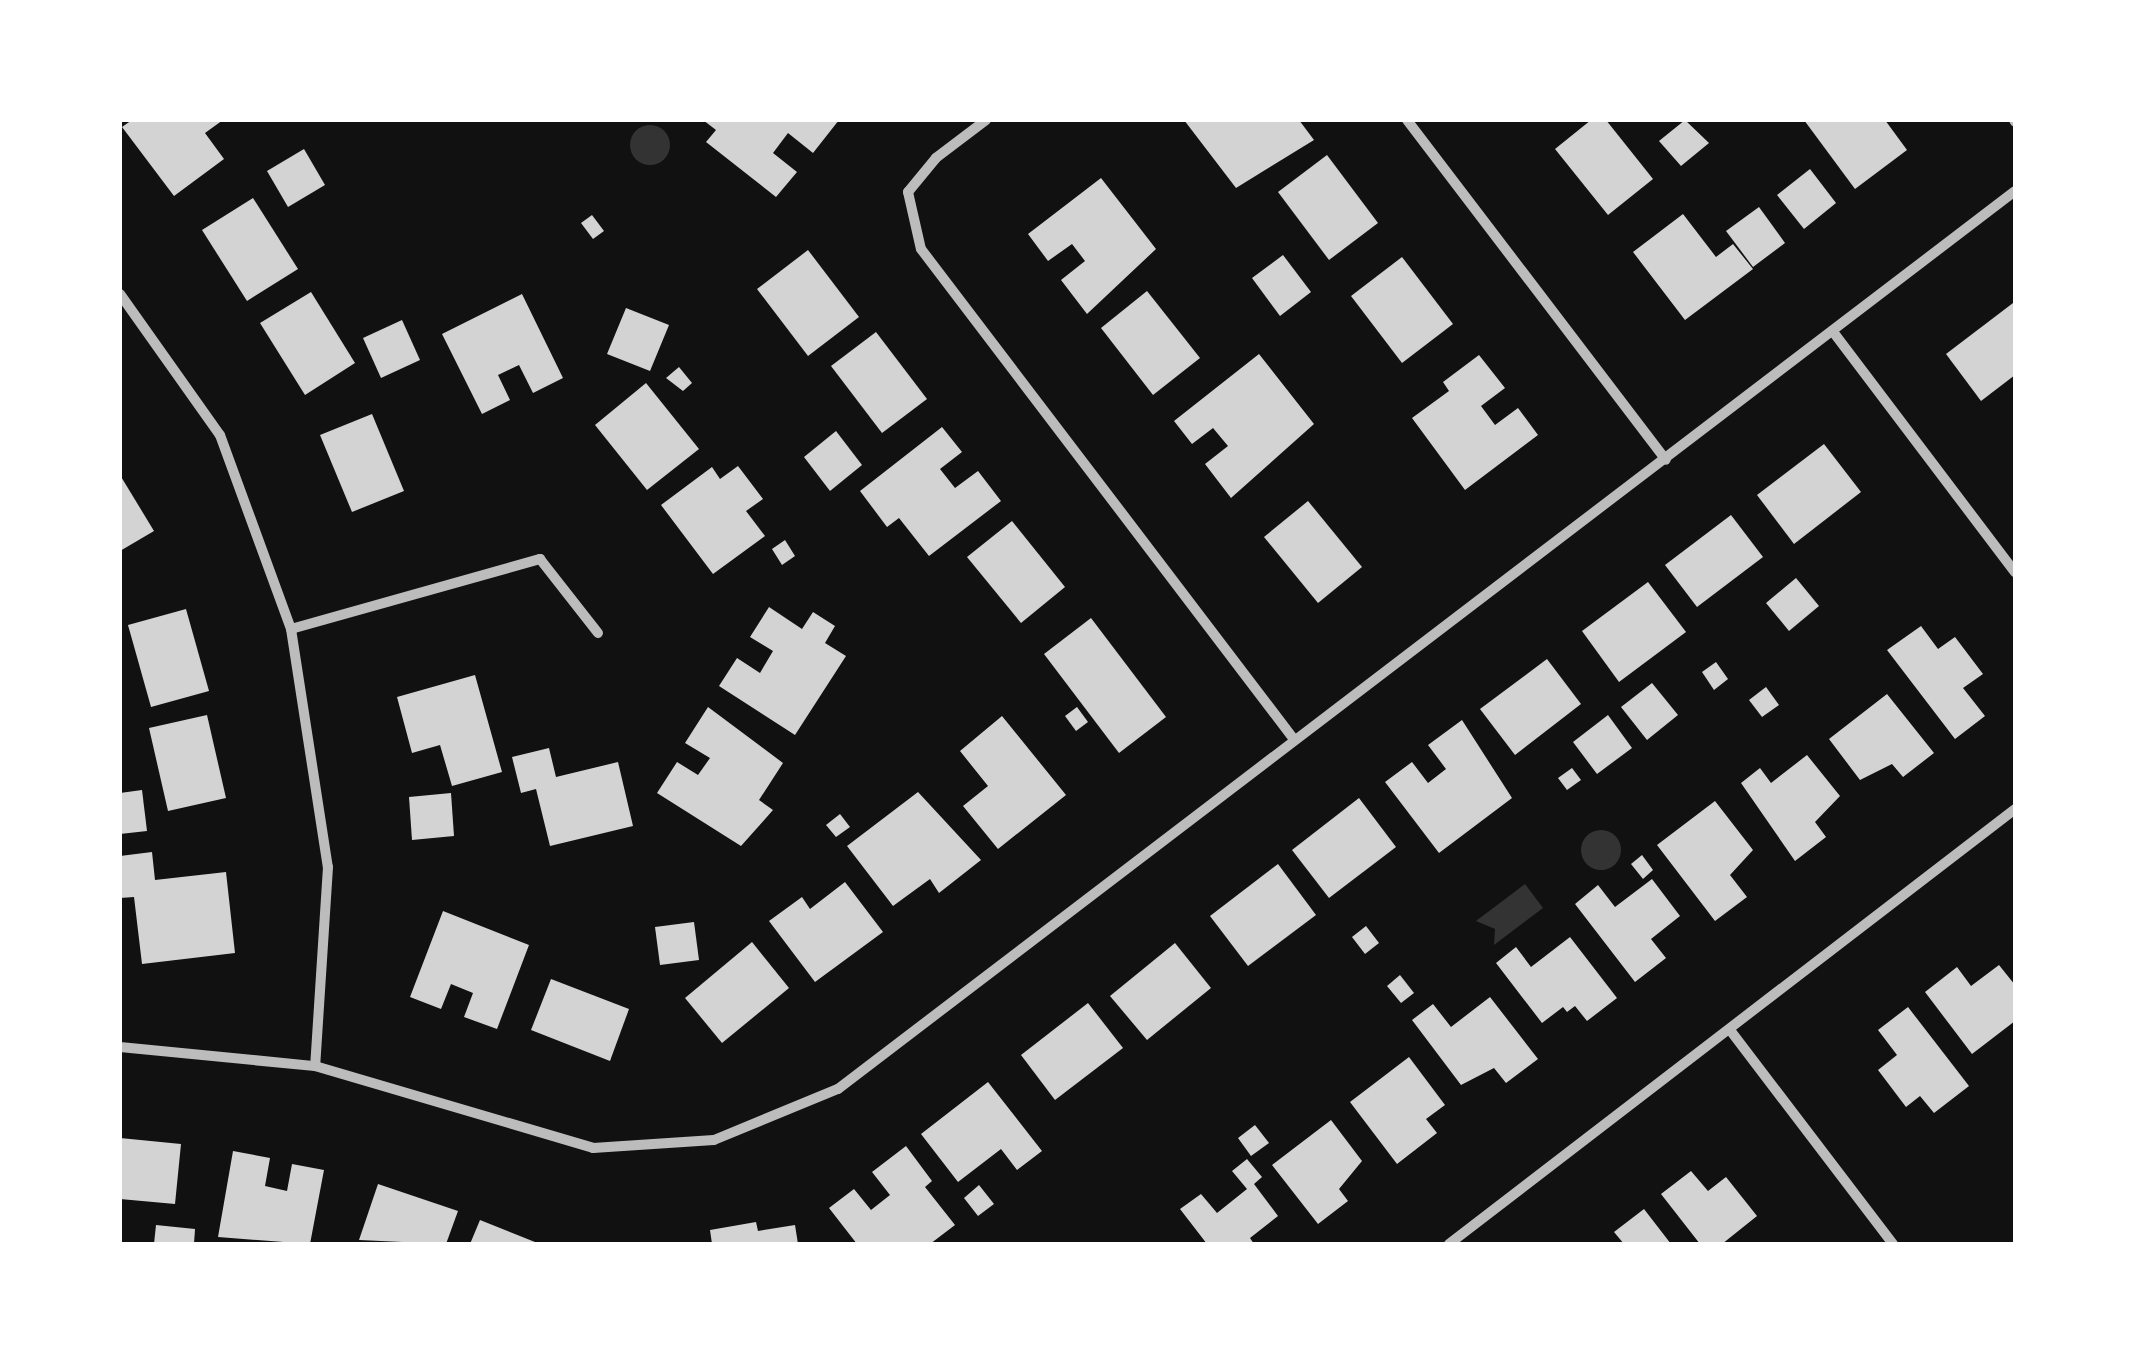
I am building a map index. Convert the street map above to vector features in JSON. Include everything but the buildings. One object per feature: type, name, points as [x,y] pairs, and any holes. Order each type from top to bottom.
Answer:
[{"type":"street","points":[[986,120],[936,158],[908,192],[921,249],[1293,738]]},
{"type":"street","points":[[1407,120],[1666,460]]},
{"type":"street","points":[[120,1047],[315,1066],[593,1148],[714,1140],[838,1089],[1293,738],[1834,333],[2015,191]]},
{"type":"street","points":[[120,294],[220,435],[291,630],[328,867],[315,1066]]},
{"type":"street","points":[[1834,333],[2015,572]]},
{"type":"street","points":[[291,630],[540,560],[598,634]]},
{"type":"street","points":[[1449,1244],[2015,809]]},
{"type":"street","points":[[1730,1030],[1893,1244]]},
{"type":"shaded area","points":[[650,125],[664,131],[670,145],[664,159],[650,165],[636,159],[630,145],[636,131]]},
{"type":"shaded area","points":[[1601,830],[1615,836],[1621,850],[1615,864],[1601,870],[1587,864],[1581,850],[1587,836]]},
{"type":"shaded area","points":[[1525,884],[1543,908],[1494,945],[1495,929],[1476,921]]}]
